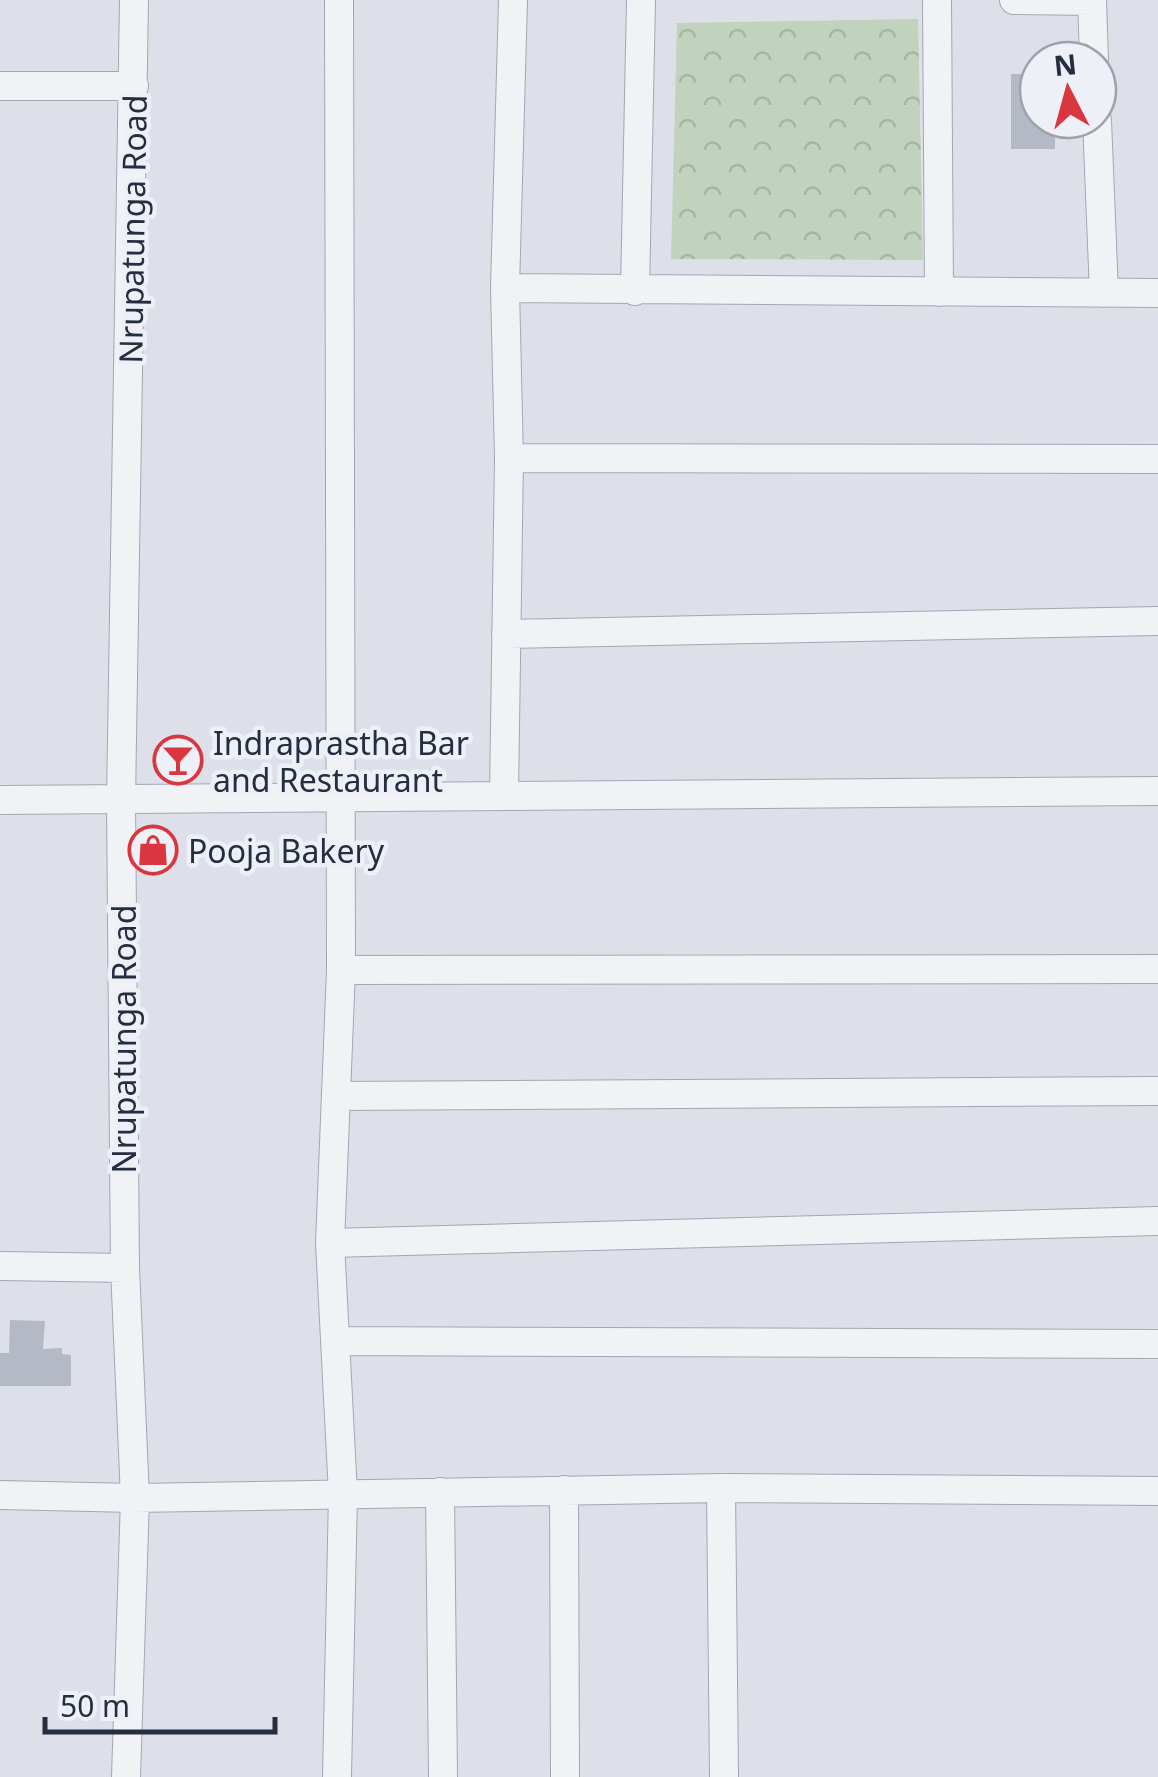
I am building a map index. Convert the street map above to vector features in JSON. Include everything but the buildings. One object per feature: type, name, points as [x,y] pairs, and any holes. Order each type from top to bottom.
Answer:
[{"type":"street","name":"Nrupatunga Road","points":[[126,1777],[135,1498],[125,1268],[121,801],[134,0]]},
{"type":"street","points":[[337,1777],[343,1494],[330,1244],[341,970],[338,0]]},
{"type":"street","points":[[504,796],[508,458],[505,288],[513,0]]},
{"type":"street","points":[[635,291],[641,0]]},
{"type":"street","points":[[937,0],[939,292]]},
{"type":"street","points":[[1014,0],[1092,1],[1093,40]]},
{"type":"street","points":[[0,86],[134,86]]},
{"type":"street","points":[[1098,140],[1104,293]]},
{"type":"street","points":[[505,288],[1158,294]]},
{"type":"street","points":[[508,458],[1158,459]]},
{"type":"street","points":[[506,634],[1158,622]]},
{"type":"street","points":[[0,800],[1158,791]]},
{"type":"street","points":[[341,970],[1158,969]]},
{"type":"street","points":[[336,1096],[1158,1091]]},
{"type":"street","points":[[330,1244],[1158,1221]]},
{"type":"street","points":[[0,1266],[125,1268]]},
{"type":"street","points":[[335,1341],[1158,1344]]},
{"type":"street","points":[[0,1495],[135,1498],[721,1488],[1158,1491]]},
{"type":"street","points":[[721,1488],[724,1777]]},
{"type":"street","points":[[564,1490],[566,1777]]},
{"type":"street","points":[[440,1492],[442,1777]]},
{"type":"green space","points":[[918,19],[923,260],[671,259],[677,23]]},
{"type":"place","name":"Indraprastha Bar and Restaurant","points":[[178,760]]},
{"type":"place","name":"Pooja Bakery","points":[[153,850]]}]
